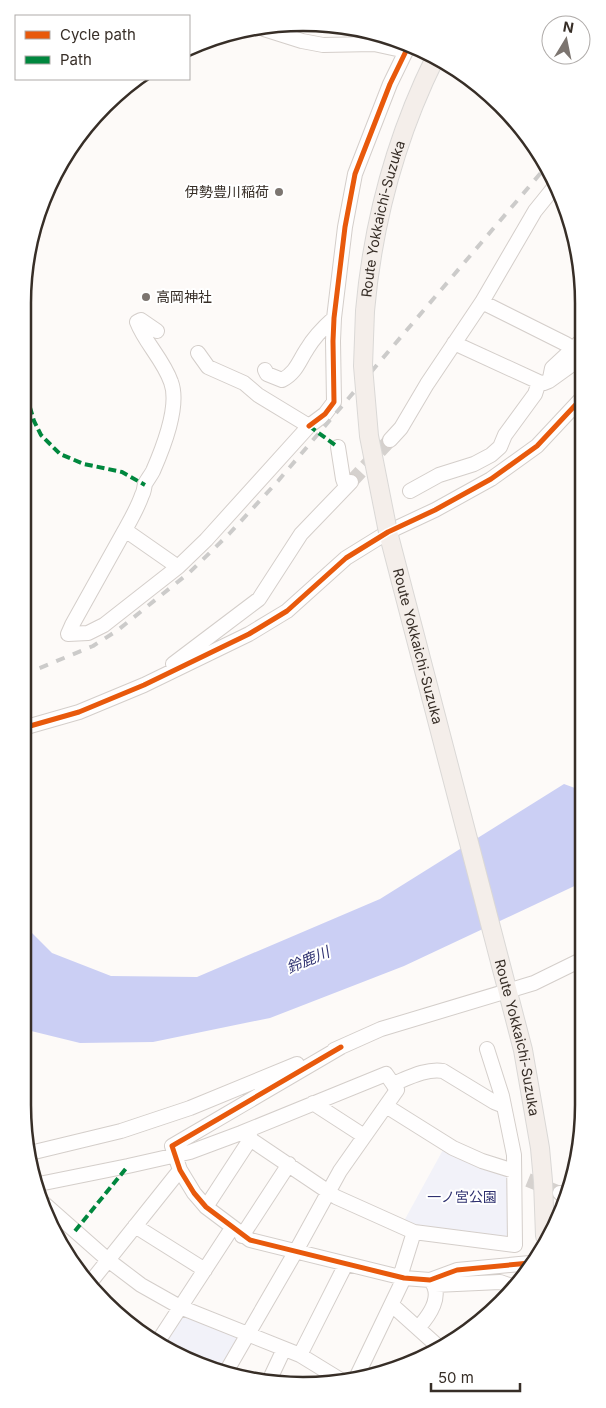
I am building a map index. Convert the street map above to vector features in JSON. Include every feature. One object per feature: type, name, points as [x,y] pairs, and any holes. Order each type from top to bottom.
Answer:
[{"type":"main road","name":"Route Yokkaichi-Suzuka","points":[[432,64],[409,116],[386,184],[375,229],[367,280],[365,311],[363,366],[366,409],[376,479],[392,550],[438,718],[523,1050],[535,1115],[543,1181],[545,1229]]},
{"type":"street","points":[[277,33],[323,45],[374,44],[389,46]]},
{"type":"street","points":[[157,331],[141,320],[137,322],[141,332],[166,369],[172,383],[174,398],[170,424],[142,496],[68,634],[82,634],[104,625],[178,567],[206,540],[309,426],[325,414],[334,402],[334,318],[345,227],[355,174],[390,84],[406,52]]},
{"type":"street","points":[[390,440],[401,428],[427,384],[482,302],[526,225],[551,192]]},
{"type":"street","points":[[482,302],[575,348]]},
{"type":"street","points":[[265,370],[268,374],[282,380],[292,376],[308,348],[325,326],[334,318]]},
{"type":"street","points":[[454,343],[544,382]]},
{"type":"street","points":[[410,491],[439,475],[474,464],[500,447],[505,435],[544,382],[575,352]]},
{"type":"street","points":[[198,353],[208,367],[244,383],[258,395],[309,426]]},
{"type":"street","points":[[31,725],[79,712],[144,685],[248,634],[287,611],[346,558],[388,532],[435,510],[491,479],[537,446],[575,406]]},
{"type":"street","points":[[144,685],[259,599],[301,534],[348,484],[343,480],[338,447]]},
{"type":"street","points":[[125,530],[178,567]]},
{"type":"street","points":[[35,1152],[121,1131],[190,1108],[381,1029],[507,987],[534,984],[575,963]]},
{"type":"street","points":[[340,1047],[172,1146],[180,1170],[194,1193],[206,1208],[250,1240],[402,1277],[433,1282],[500,1282],[507,1284]]},
{"type":"street","points":[[246,1136],[336,1197],[414,1232],[515,1246],[514,1155],[502,1096],[487,1049]]},
{"type":"street","points":[[393,1084],[428,1071],[438,1070],[443,1071],[494,1102],[504,1106]]},
{"type":"street","points":[[43,1183],[190,1152],[246,1136],[313,1103],[386,1074],[397,1090],[340,1171],[229,1366]]},
{"type":"street","points":[[313,1103],[364,1136]]},
{"type":"street","points":[[386,1106],[453,1148],[528,1180]]},
{"type":"street","points":[[206,1208],[246,1136]]},
{"type":"street","points":[[161,1336],[205,1270],[289,1164]]},
{"type":"street","points":[[94,1278],[180,1170]]},
{"type":"street","points":[[53,1212],[141,1286],[180,1307],[300,1355],[332,1375]]},
{"type":"street","points":[[135,1226],[205,1270]]},
{"type":"street","points":[[359,1371],[392,1305],[414,1232]]},
{"type":"street","points":[[300,1355],[346,1264]]},
{"type":"street","points":[[433,1282],[457,1270],[524,1264]]},
{"type":"street","points":[[418,1328],[431,1313],[436,1293],[433,1282]]},
{"type":"street","points":[[392,1305],[434,1343]]},
{"type":"street","points":[[273,1375],[284,1349]]},
{"type":"green space","name":"一ノ宮公園","points":[[444,1148],[508,1174],[512,1234],[505,1240],[415,1228],[404,1221]]},
{"type":"green space","points":[[185,1314],[238,1336],[239,1340],[225,1365],[199,1356],[165,1339],[179,1316]]},
{"type":"water","name":"鈴鹿川","points":[[564,784],[575,788],[575,886],[404,966],[270,1018],[153,1042],[80,1043],[31,1031],[31,932],[52,953],[111,976],[197,977],[380,899]]},
{"type":"tunnel","points":[[351,482],[390,440]]},
{"type":"tunnel","points":[[528,1180],[560,1193]]},
{"type":"railway","points":[[31,672],[93,646],[118,630],[190,572],[229,534],[278,481],[541,173]]},
{"type":"marked path","points":[[31,411],[41,435],[60,454],[84,464],[122,472],[145,485]]},
{"type":"marked path","points":[[309,426],[338,447]]},
{"type":"marked path","points":[[75,1231],[128,1166]]},
{"type":"cycle path","points":[[309,426],[325,414],[334,402],[334,318],[345,227],[355,174],[390,84],[406,52]]},
{"type":"cycle path","points":[[31,726],[79,712],[144,685],[249,634],[287,611],[346,558],[388,532],[435,510],[491,479],[537,446],[575,405]]},
{"type":"cycle path","points":[[341,1047],[172,1146],[180,1170],[194,1193],[206,1207],[250,1240],[404,1278],[430,1280],[457,1270],[524,1264]]},
{"type":"place","name":"伊勢豊川稲荷","points":[[279,192]]},
{"type":"place","name":"高岡神社","points":[[146,297]]}]
